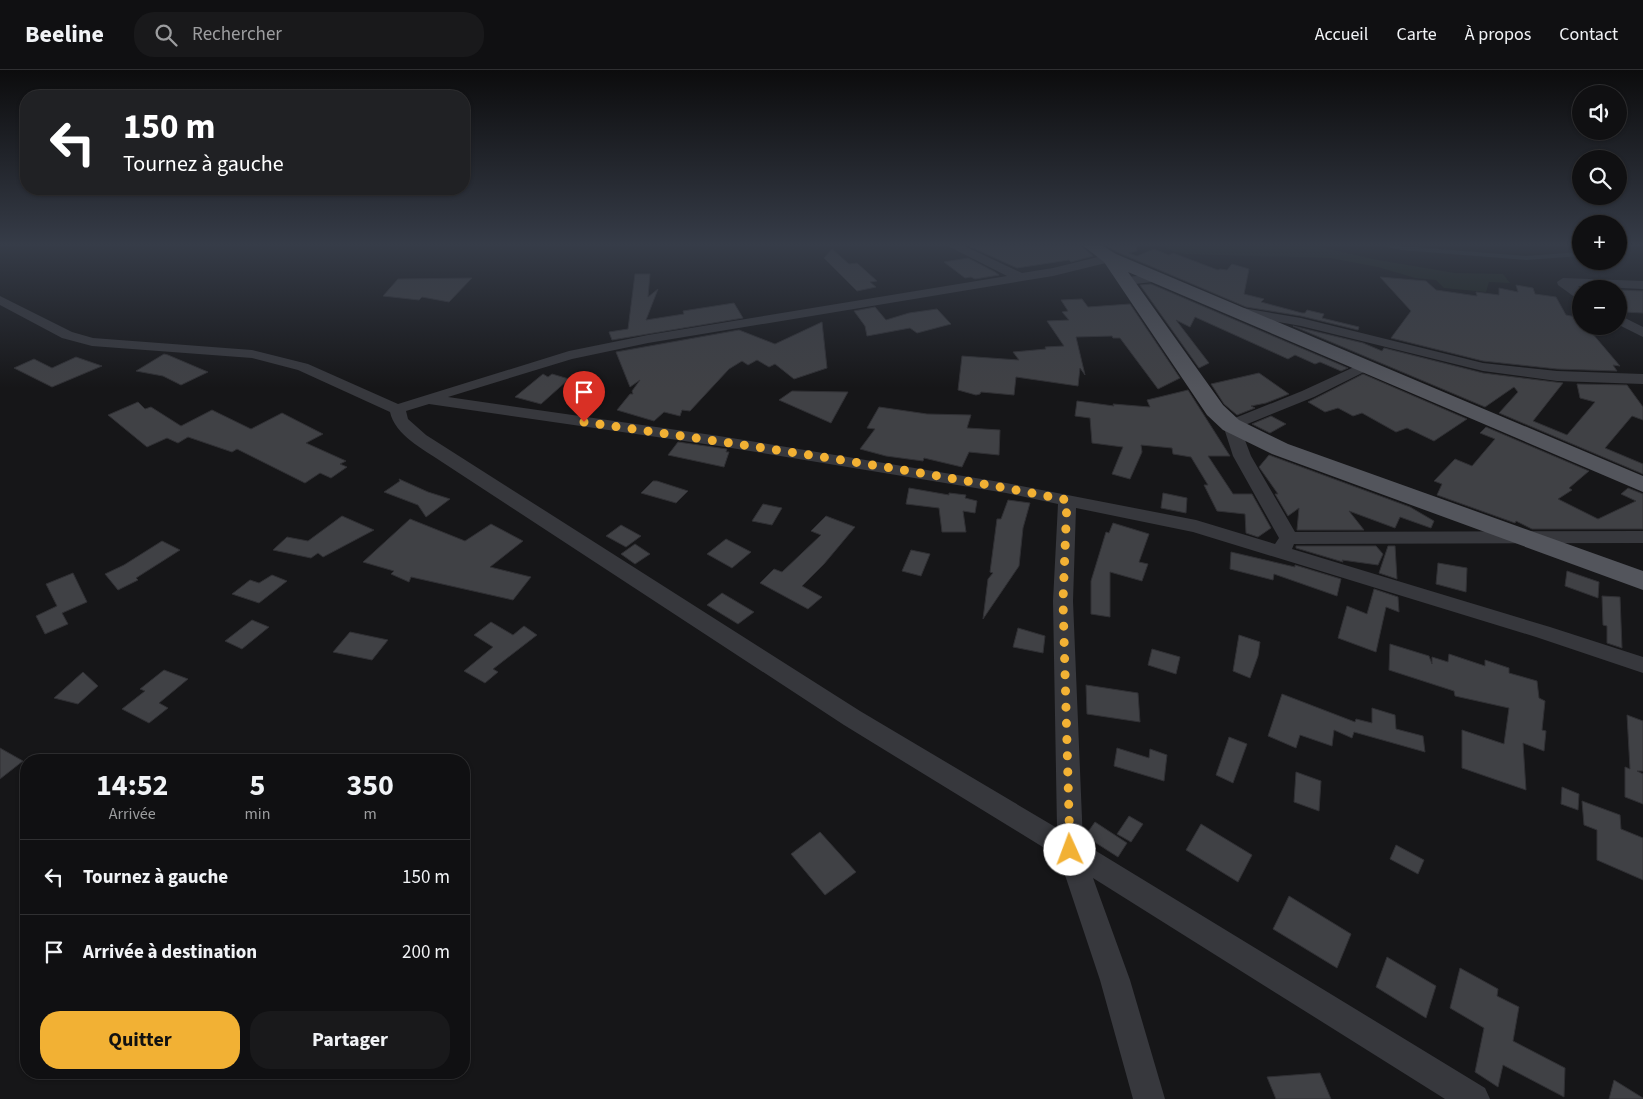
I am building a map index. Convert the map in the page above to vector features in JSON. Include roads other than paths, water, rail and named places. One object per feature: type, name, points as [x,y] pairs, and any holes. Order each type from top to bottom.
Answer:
[{"type":"main road","points":[[1132,292],[1215,410],[1231,425],[1280,449],[1643,581]]},
{"type":"main road","points":[[1190,292],[1643,485]]},
{"type":"street","points":[[0,300],[67,335],[92,342],[252,354],[303,367],[397,410],[489,379],[569,355],[639,341],[931,292]]},
{"type":"street","points":[[1237,311],[1301,322],[1483,367],[1557,376],[1643,379]]},
{"type":"street","points":[[1627,324],[1643,333]]},
{"type":"street","points":[[1284,545],[1242,456],[1231,425],[1308,394],[1365,366]]},
{"type":"street","points":[[430,399],[719,441],[1006,488],[1284,545],[1643,665]]},
{"type":"street","points":[[397,410],[400,421],[448,458],[852,718],[1474,1099]]},
{"type":"street","points":[[1067,500],[1063,601],[1070,850],[1114,980],[1149,1099]]},
{"type":"street","points":[[1284,545],[1517,536],[1643,537]]}]
